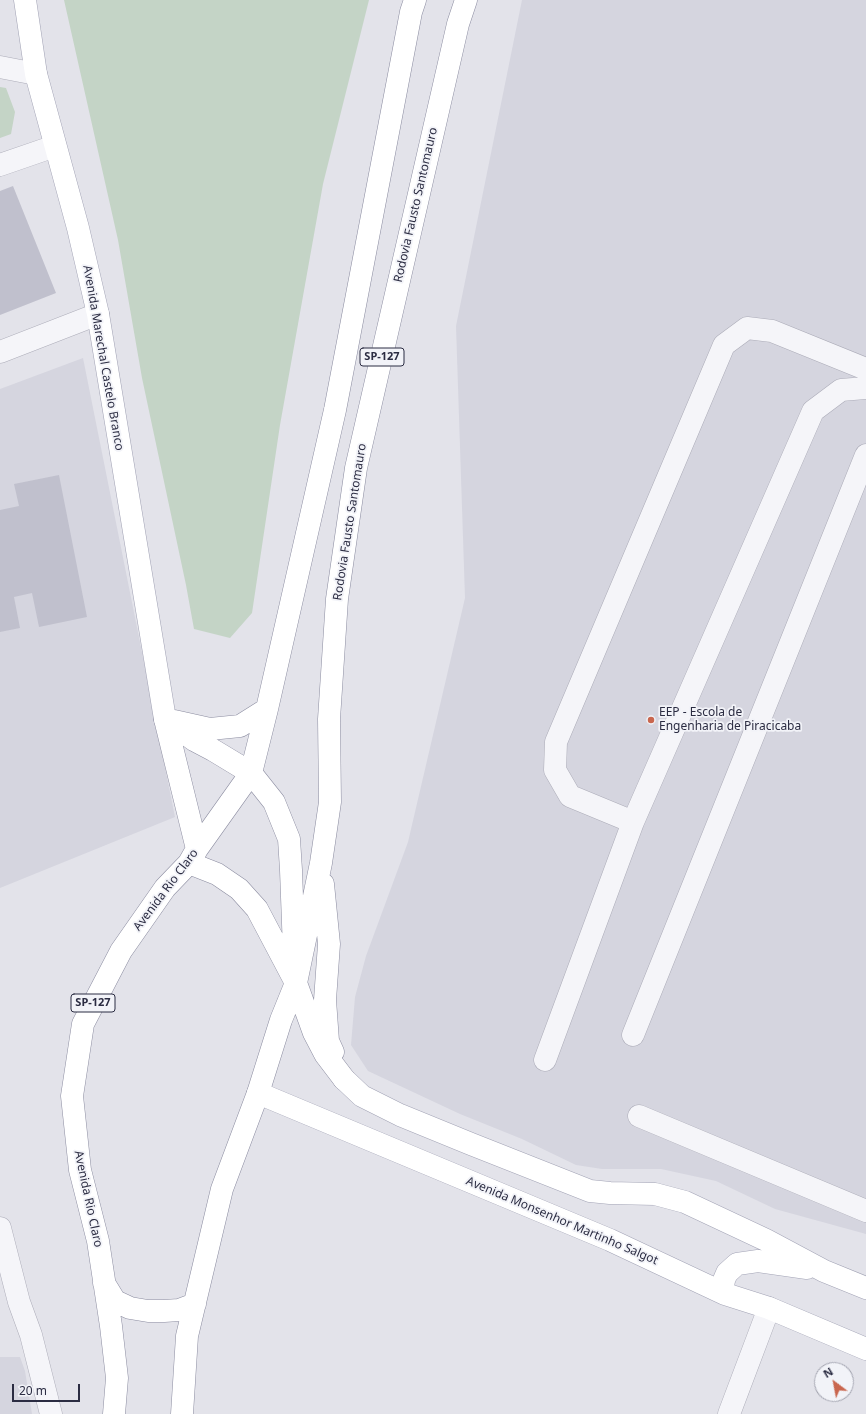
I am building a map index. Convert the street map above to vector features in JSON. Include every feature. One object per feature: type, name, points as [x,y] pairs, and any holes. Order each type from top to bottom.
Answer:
[{"type":"main road","name":"Avenida Marechal Castelo Branco","points":[[25,0],[36,74],[78,228],[98,314],[165,719],[193,856]]},
{"type":"main road","name":"SP-127","points":[[251,773],[335,410],[411,12],[415,0]]},
{"type":"main road","name":"Rodovia Fausto Santomauro","points":[[321,863],[330,802],[329,719],[338,599],[356,468],[458,24],[466,0]]},
{"type":"main road","points":[[165,719],[210,729],[240,726],[267,709]]},
{"type":"main road","points":[[165,719],[194,740],[251,773],[274,802],[289,839],[296,983]]},
{"type":"main road","name":"Avenida Rio Claro","points":[[114,1414],[117,1378],[98,1241],[80,1170],[72,1096],[83,1024],[121,951],[164,888],[193,856],[251,773]]},
{"type":"main road","points":[[193,856],[239,889],[257,909],[296,983],[314,1033],[324,1054],[344,1079],[362,1096],[400,1116],[590,1191],[655,1194],[685,1202],[766,1240],[824,1270],[866,1288]]},
{"type":"main road","name":"SP-127","points":[[195,1304],[222,1189],[258,1093],[281,1020],[296,983],[321,863]]},
{"type":"main road","points":[[321,863],[330,944],[325,1000],[328,1041],[344,1079]]},
{"type":"main road","name":"Avenida Monsenhor Martinho Salgot","points":[[258,1093],[610,1240],[724,1294],[769,1308],[866,1349]]},
{"type":"main road","points":[[724,1294],[724,1280],[727,1273],[736,1264],[758,1261],[824,1270]]},
{"type":"main road","points":[[104,1284],[115,1301],[130,1308],[148,1311],[164,1311],[179,1310],[195,1304]]},
{"type":"main road","points":[[182,1414],[187,1336],[195,1304]]},
{"type":"street","points":[[0,66],[36,74]]},
{"type":"street","points":[[0,165],[55,146]]},
{"type":"street","points":[[0,352],[98,314]]},
{"type":"street","points":[[634,822],[570,796],[555,770],[556,742],[724,345],[747,328],[772,331],[866,370]]},
{"type":"street","points":[[545,1060],[634,822],[814,411],[841,390],[866,388]]},
{"type":"street","points":[[633,1035],[866,455]]},
{"type":"street","points":[[639,1116],[866,1211]]},
{"type":"street","points":[[0,1228],[19,1302],[31,1335],[51,1414]]},
{"type":"street","points":[[729,1414],[769,1308]]},
{"type":"shaded area","name":"EEP - Escola de Engenharia de Piracicaba","points":[[522,0],[866,0],[866,1234],[775,1209],[716,1181],[661,1169],[602,1169],[576,1165],[522,1139],[460,1114],[368,1071],[351,1045],[355,997],[366,956],[408,842],[465,598],[456,326]]},
{"type":"shaded area","points":[[83,358],[175,817],[0,888],[0,389]]},
{"type":"shaded area","points":[[0,1357],[20,1357],[25,1371],[32,1414],[0,1414]]},
{"type":"green space","points":[[64,0],[369,0],[323,184],[280,425],[252,613],[230,638],[194,629],[142,378],[118,240]]},
{"type":"green space","points":[[0,87],[6,88],[15,112],[11,134],[0,138]]},
{"type":"building","points":[[13,186],[56,293],[0,315],[0,191]]},
{"type":"building","points":[[59,475],[87,617],[39,627],[32,593],[14,597],[20,628],[0,632],[0,510],[19,506],[14,484]]},
{"type":"place","name":"EEP - Escola de Engenharia de Piracicaba","points":[[651,720]]}]
